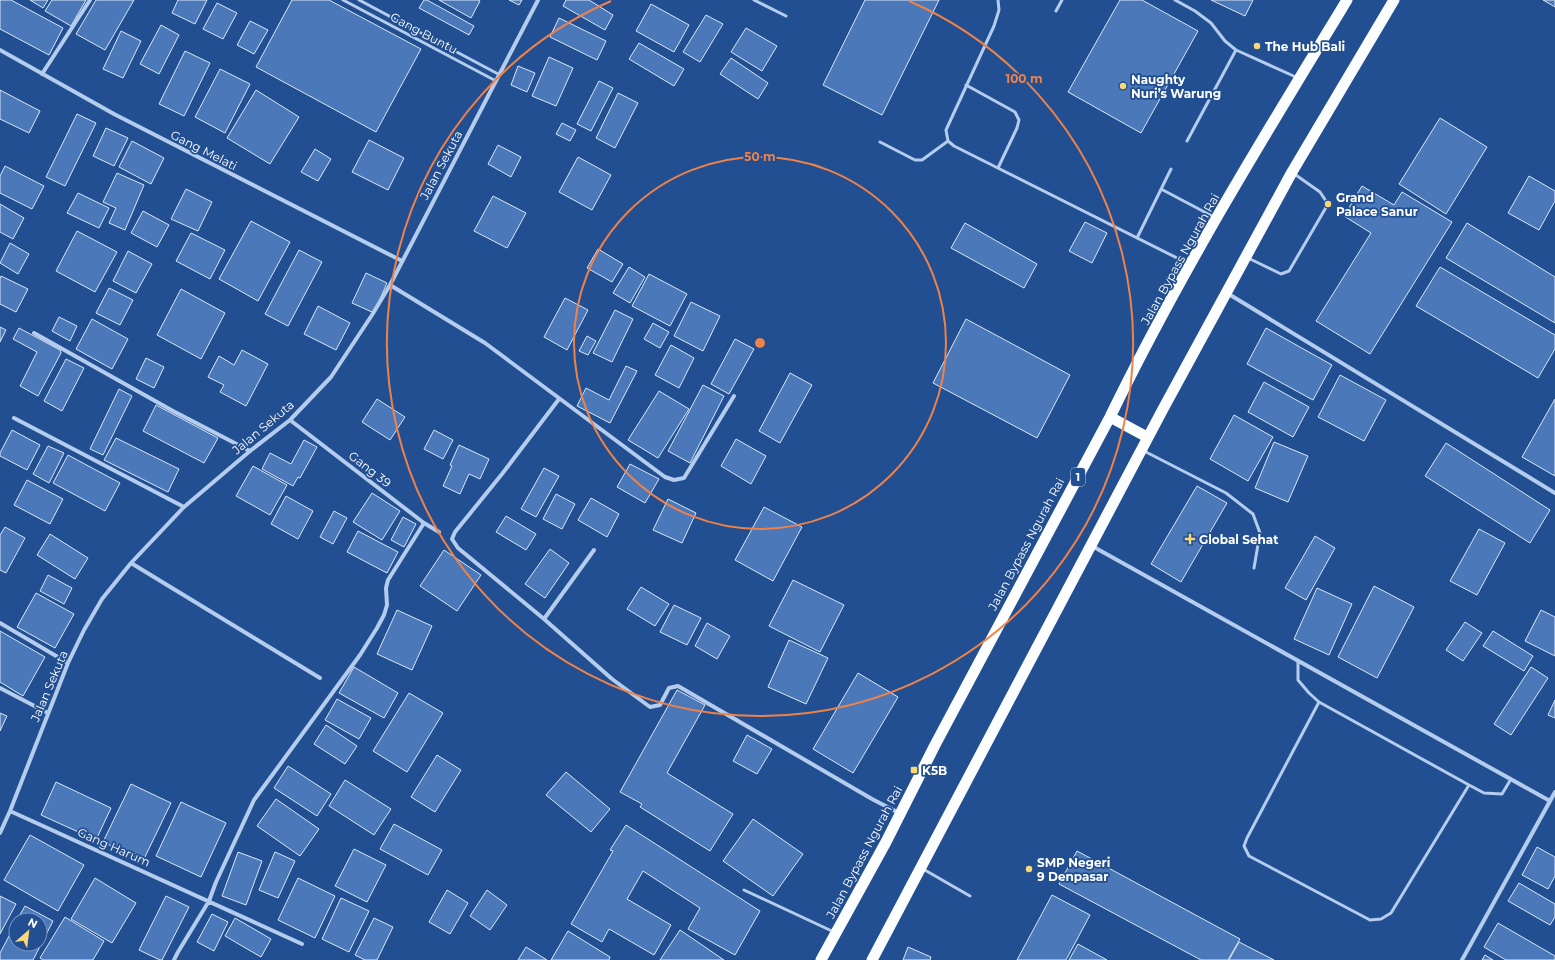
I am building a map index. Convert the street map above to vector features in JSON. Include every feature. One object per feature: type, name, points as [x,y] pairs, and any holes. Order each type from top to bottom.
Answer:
[{"type":"highway","name":"Jalan Bypass Ngurah Rai","points":[[821,960],[901,814],[935,745],[1022,579],[1110,417],[1134,366],[1217,218],[1347,0]]},
{"type":"highway","points":[[872,960],[1141,449],[1292,172],[1394,0]]},
{"type":"highway","points":[[1110,417],[1147,438]]},
{"type":"street","points":[[42,74],[90,0]]},
{"type":"street","name":"Jalan Sekuta","points":[[0,833],[68,664],[84,630],[102,599],[131,563],[184,507],[250,450],[290,420],[331,377],[390,285],[538,0]]},
{"type":"street","name":"Gang Melati","points":[[0,50],[149,132],[402,261]]},
{"type":"street","points":[[390,285],[485,343],[665,477],[674,480],[684,478],[734,396]]},
{"type":"street","points":[[1226,293],[1555,493]]},
{"type":"street","points":[[34,333],[174,411],[250,450]]},
{"type":"street","points":[[559,399],[502,474],[454,532],[452,539],[458,548],[544,619],[612,679],[650,707],[660,705],[669,688],[678,686],[872,799],[901,814]]},
{"type":"street","points":[[14,418],[184,507]]},
{"type":"street","name":"Gang 39","points":[[290,420],[424,523],[438,532]]},
{"type":"street","points":[[174,960],[209,901],[216,882],[254,800],[356,661],[377,628],[388,605],[386,588],[388,580],[424,523]]},
{"type":"street","points":[[1090,545],[1550,800]]},
{"type":"street","points":[[544,619],[594,550]]},
{"type":"street","points":[[131,563],[320,678]]},
{"type":"street","points":[[0,623],[68,664]]},
{"type":"street","points":[[0,688],[48,713]]},
{"type":"street","points":[[1462,960],[1555,792]]},
{"type":"street","name":"Gang Harum","points":[[10,811],[302,944]]},
{"type":"lane","name":"Gang Buntu","points":[[343,0],[496,82]]},
{"type":"lane","points":[[359,0],[500,75]]},
{"type":"lane","points":[[754,0],[786,16]]},
{"type":"lane","points":[[998,0],[999,10],[994,26],[946,130],[948,140],[954,146],[1191,264]]},
{"type":"lane","points":[[1056,11],[1062,0]]},
{"type":"lane","points":[[1175,0],[1195,11],[1211,23],[1225,41],[1236,50],[1300,78]]},
{"type":"lane","points":[[1187,141],[1236,50]]},
{"type":"lane","points":[[966,85],[1015,112],[1019,120],[1017,128],[998,168]]},
{"type":"lane","points":[[880,142],[915,160],[922,160],[948,140]]},
{"type":"lane","points":[[1137,238],[1171,170]]},
{"type":"lane","points":[[1246,257],[1281,274],[1289,271],[1328,204],[1320,192],[1292,172]]},
{"type":"lane","points":[[1161,189],[1217,218]]},
{"type":"lane","points":[[1141,449],[1226,493],[1253,514],[1260,533],[1254,568]]},
{"type":"lane","points":[[1298,661],[1298,680],[1309,693],[1320,702],[1469,785],[1484,793],[1502,794],[1511,779]]},
{"type":"lane","points":[[1320,702],[1247,838],[1244,846],[1249,856],[1370,920],[1381,919],[1391,913],[1469,785]]},
{"type":"lane","points":[[921,868],[970,896]]},
{"type":"lane","points":[[744,890],[835,933]]},
{"type":"building","points":[[0,0],[11,0],[63,28],[49,55],[0,29]]},
{"type":"building","points":[[30,0],[48,0],[43,8]]},
{"type":"building","points":[[52,0],[86,0],[71,26],[45,11]]},
{"type":"building","points":[[96,0],[134,0],[105,50],[76,34]]},
{"type":"building","points":[[178,0],[207,0],[195,24],[172,13]]},
{"type":"building","points":[[292,0],[329,0],[421,49],[376,132],[256,67]]},
{"type":"building","points":[[424,0],[427,0],[474,26],[469,35],[419,8]]},
{"type":"building","points":[[439,0],[478,0],[480,1],[471,18]]},
{"type":"building","points":[[509,0],[522,0],[519,5]]},
{"type":"building","points":[[566,0],[589,0],[613,15],[605,30],[563,6]]},
{"type":"building","points":[[865,0],[939,0],[882,115],[823,85]]},
{"type":"building","points":[[1120,0],[1142,0],[1198,31],[1141,133],[1068,92]]},
{"type":"building","points":[[1211,0],[1253,0],[1245,16]]},
{"type":"building","points":[[1543,0],[1555,0],[1555,7]]},
{"type":"building","points":[[217,3],[237,13],[223,39],[203,29]]},
{"type":"building","points":[[651,4],[689,25],[674,52],[636,31]]},
{"type":"building","points":[[706,15],[723,24],[700,62],[683,52]]},
{"type":"building","points":[[559,18],[606,41],[597,60],[550,37]]},
{"type":"building","points":[[250,21],[268,30],[254,54],[237,45]]},
{"type":"building","points":[[161,25],[179,35],[159,74],[140,64]]},
{"type":"building","points":[[746,28],[777,46],[762,71],[731,52]]},
{"type":"building","points":[[121,31],[141,41],[123,78],[103,69]]},
{"type":"building","points":[[639,43],[684,69],[674,86],[629,59]]},
{"type":"building","points":[[185,51],[210,63],[184,116],[159,104]]},
{"type":"building","points":[[549,57],[573,68],[556,106],[532,96]]},
{"type":"building","points":[[731,58],[768,83],[758,99],[720,74]]},
{"type":"building","points":[[518,66],[535,73],[527,92],[511,85]]},
{"type":"building","points":[[220,69],[250,84],[225,133],[195,117]]},
{"type":"building","points":[[599,81],[613,88],[591,131],[577,124]]},
{"type":"building","points":[[0,90],[40,111],[29,133],[0,119]]},
{"type":"building","points":[[256,90],[299,117],[270,164],[227,138]]},
{"type":"building","points":[[618,93],[638,103],[615,148],[596,138]]},
{"type":"building","points":[[77,114],[96,123],[65,186],[46,177]]},
{"type":"building","points":[[1440,118],[1487,147],[1446,214],[1399,184]]},
{"type":"building","points":[[562,123],[576,130],[570,141],[556,134]]},
{"type":"building","points":[[106,128],[128,138],[114,166],[93,156]]},
{"type":"building","points":[[369,140],[404,158],[388,190],[352,172]]},
{"type":"building","points":[[132,141],[164,158],[151,184],[119,167]]},
{"type":"building","points":[[498,145],[521,157],[511,177],[488,164]]},
{"type":"building","points":[[315,149],[331,159],[318,181],[301,172]]},
{"type":"building","points":[[578,157],[611,175],[592,210],[559,192]]},
{"type":"building","points":[[5,166],[44,186],[32,209],[0,193],[0,176]]},
{"type":"building","points":[[117,173],[144,185],[125,230],[109,223],[116,208],[103,202]]},
{"type":"building","points":[[1529,176],[1555,191],[1555,201],[1539,230],[1508,213]]},
{"type":"building","points":[[1362,186],[1394,205],[1402,192],[1452,222],[1370,354],[1316,321],[1371,233],[1344,216]]},
{"type":"building","points":[[186,189],[212,202],[198,231],[171,219]]},
{"type":"building","points":[[78,193],[109,208],[99,228],[67,213]]},
{"type":"building","points":[[493,196],[526,213],[507,248],[474,231]]},
{"type":"building","points":[[0,204],[24,218],[13,239],[0,232]]},
{"type":"building","points":[[143,211],[169,225],[157,247],[131,233]]},
{"type":"building","points":[[251,221],[290,242],[258,301],[219,279]]},
{"type":"building","points":[[1085,222],[1107,233],[1092,263],[1069,251]]},
{"type":"building","points":[[965,223],[1037,264],[1024,288],[951,248]]},
{"type":"building","points":[[1467,223],[1555,277],[1555,323],[1446,258]]},
{"type":"building","points":[[77,231],[117,252],[95,292],[56,271]]},
{"type":"building","points":[[191,233],[225,250],[210,279],[176,261]]},
{"type":"building","points":[[10,243],[29,254],[18,274],[0,263]]},
{"type":"building","points":[[598,249],[623,264],[612,282],[587,268]]},
{"type":"building","points":[[299,250],[322,262],[288,326],[265,314]]},
{"type":"building","points":[[128,251],[152,264],[136,293],[113,281]]},
{"type":"building","points":[[629,267],[645,277],[630,303],[613,293]]},
{"type":"building","points":[[1440,267],[1555,335],[1555,349],[1538,378],[1416,306]]},
{"type":"building","points":[[366,273],[387,283],[374,313],[352,303]]},
{"type":"building","points":[[649,274],[687,294],[670,326],[632,306]]},
{"type":"building","points":[[1,276],[28,289],[16,312],[0,304]]},
{"type":"building","points":[[109,288],[133,300],[120,325],[96,313]]},
{"type":"building","points":[[181,289],[225,313],[201,359],[157,335]]},
{"type":"building","points":[[565,298],[588,310],[567,350],[544,337]]},
{"type":"building","points":[[691,302],[720,316],[703,351],[674,336]]},
{"type":"building","points":[[318,306],[350,323],[336,350],[304,334]]},
{"type":"building","points":[[615,310],[633,319],[612,362],[593,353]]},
{"type":"building","points":[[59,317],[77,326],[70,341],[52,331]]},
{"type":"building","points":[[92,319],[128,339],[112,369],[76,349]]},
{"type":"building","points":[[966,319],[1070,375],[1037,438],[933,383]]},
{"type":"building","points":[[653,323],[669,332],[660,348],[644,339]]},
{"type":"building","points":[[0,327],[6,330],[0,342]]},
{"type":"building","points":[[19,328],[60,350],[61,353],[38,396],[20,386],[37,352],[13,339]]},
{"type":"building","points":[[1266,328],[1332,365],[1313,400],[1247,364]]},
{"type":"building","points":[[587,336],[596,341],[588,355],[579,351]]},
{"type":"building","points":[[735,339],[754,349],[729,394],[711,384]]},
{"type":"building","points":[[671,345],[694,358],[679,388],[655,375]]},
{"type":"building","points":[[242,350],[268,364],[246,406],[220,392],[224,385],[208,377],[219,356],[234,365]]},
{"type":"building","points":[[146,358],[164,367],[154,388],[136,379]]},
{"type":"building","points":[[66,359],[84,368],[62,411],[44,401]]},
{"type":"building","points":[[626,366],[637,371],[610,423],[577,406],[586,388],[609,400]]},
{"type":"building","points":[[790,373],[812,385],[780,443],[759,431]]},
{"type":"building","points":[[1340,375],[1386,400],[1364,441],[1318,417]]},
{"type":"building","points":[[1264,382],[1309,407],[1293,437],[1248,412]]},
{"type":"building","points":[[703,385],[724,396],[690,463],[668,451]]},
{"type":"building","points":[[119,389],[132,396],[103,455],[90,449]]},
{"type":"building","points":[[659,391],[689,409],[658,458],[628,440]]},
{"type":"building","points":[[377,399],[405,417],[390,440],[362,422]]},
{"type":"building","points":[[1555,399],[1555,476],[1522,457]]},
{"type":"building","points":[[156,405],[218,438],[204,463],[143,431]]},
{"type":"building","points":[[1234,415],[1273,437],[1248,481],[1210,459]]},
{"type":"building","points":[[12,430],[40,445],[27,470],[0,456],[0,453]]},
{"type":"building","points":[[434,430],[453,440],[443,459],[424,449]]},
{"type":"building","points":[[116,438],[179,469],[168,492],[104,460]]},
{"type":"building","points":[[736,439],[766,456],[751,484],[721,466]]},
{"type":"building","points":[[304,440],[317,447],[300,478],[298,477],[293,486],[262,469],[270,453],[291,464]]},
{"type":"building","points":[[1274,442],[1308,456],[1288,502],[1255,488]]},
{"type":"building","points":[[1446,443],[1550,510],[1530,543],[1425,476]]},
{"type":"building","points":[[459,445],[489,459],[480,479],[469,474],[460,494],[443,486]]},
{"type":"building","points":[[48,446],[64,453],[49,483],[33,474]]},
{"type":"building","points":[[68,455],[120,483],[105,511],[53,483]]},
{"type":"building","points":[[630,464],[659,479],[645,503],[617,487]]},
{"type":"building","points":[[253,466],[287,485],[270,515],[236,496]]},
{"type":"building","points":[[544,468],[559,476],[536,517],[521,509]]},
{"type":"building","points":[[27,480],[63,499],[50,524],[14,505]]},
{"type":"building","points":[[1197,486],[1227,503],[1181,582],[1151,564]]},
{"type":"building","points":[[372,493],[400,511],[382,540],[353,522]]},
{"type":"building","points":[[556,494],[575,504],[562,529],[543,519]]},
{"type":"building","points":[[286,496],[313,511],[298,539],[271,524]]},
{"type":"building","points":[[591,498],[619,514],[607,537],[578,520]]},
{"type":"building","points":[[668,499],[696,513],[682,543],[653,530]]},
{"type":"building","points":[[764,507],[802,527],[773,581],[735,560]]},
{"type":"building","points":[[334,511],[347,518],[333,544],[320,537]]},
{"type":"building","points":[[506,516],[536,534],[526,550],[496,532]]},
{"type":"building","points":[[403,517],[416,524],[404,547],[391,540]]},
{"type":"building","points":[[5,527],[25,538],[6,573],[0,570],[0,535]]},
{"type":"building","points":[[1479,529],[1505,543],[1477,595],[1450,581]]},
{"type":"building","points":[[358,531],[398,552],[387,573],[347,552]]},
{"type":"building","points":[[50,534],[88,558],[75,579],[37,555]]},
{"type":"building","points":[[1315,536],[1335,548],[1306,600],[1285,588]]},
{"type":"building","points":[[550,549],[569,563],[545,598],[525,584]]},
{"type":"building","points":[[444,550],[481,575],[457,611],[420,586]]},
{"type":"building","points":[[48,575],[72,588],[64,604],[40,591]]},
{"type":"building","points":[[793,580],[844,605],[820,652],[769,626]]},
{"type":"building","points":[[1374,586],[1414,607],[1377,678],[1338,657]]},
{"type":"building","points":[[641,587],[669,604],[655,626],[627,609]]},
{"type":"building","points":[[1317,588],[1352,604],[1329,655],[1294,639]]},
{"type":"building","points":[[36,593],[74,614],[55,648],[17,627]]},
{"type":"building","points":[[674,605],[701,618],[687,645],[660,632]]},
{"type":"building","points":[[397,610],[432,626],[412,670],[377,654]]},
{"type":"building","points":[[1541,610],[1555,617],[1555,656],[1525,641]]},
{"type":"building","points":[[1465,622],[1482,633],[1463,661],[1446,650]]},
{"type":"building","points":[[707,623],[730,636],[717,659],[695,646]]},
{"type":"building","points":[[0,631],[45,657],[23,696],[0,682]]},
{"type":"building","points":[[1493,631],[1533,656],[1524,671],[1483,646]]},
{"type":"building","points":[[789,640],[828,658],[806,704],[768,687]]},
{"type":"building","points":[[354,667],[398,693],[384,718],[339,693]]},
{"type":"building","points":[[1531,667],[1548,678],[1511,735],[1494,724]]},
{"type":"building","points":[[858,673],[898,697],[853,773],[813,749]]},
{"type":"building","points":[[677,690],[705,705],[667,773],[733,814],[710,851],[640,807],[642,804],[620,792]]},
{"type":"building","points":[[409,693],[443,713],[407,772],[373,751]]},
{"type":"building","points":[[337,699],[371,718],[359,739],[325,720]]},
{"type":"building","points":[[1555,700],[1555,718],[1548,715]]},
{"type":"building","points":[[0,713],[7,716],[0,731]]},
{"type":"building","points":[[326,725],[357,746],[345,764],[314,744]]},
{"type":"building","points":[[747,735],[772,749],[757,774],[733,761]]},
{"type":"building","points":[[437,755],[461,770],[435,812],[411,797]]},
{"type":"building","points":[[288,766],[331,794],[317,816],[274,788]]},
{"type":"building","points":[[566,772],[610,809],[591,832],[546,795]]},
{"type":"building","points":[[345,780],[391,809],[374,835],[329,806]]},
{"type":"building","points":[[56,782],[111,808],[96,840],[41,815]]},
{"type":"building","points":[[131,784],[171,803],[143,861],[103,842]]},
{"type":"building","points":[[276,799],[319,829],[300,856],[257,826]]},
{"type":"building","points":[[181,802],[226,823],[201,877],[156,856]]},
{"type":"building","points":[[753,819],[803,854],[773,896],[723,861]]},
{"type":"building","points":[[394,824],[442,850],[428,875],[380,849]]},
{"type":"building","points":[[626,825],[760,911],[735,955],[688,929],[700,908],[643,871],[627,899],[671,925],[654,955],[609,929],[602,942],[571,924],[613,851],[610,850]]},
{"type":"building","points":[[30,835],[84,865],[58,911],[4,880]]},
{"type":"building","points":[[1537,847],[1555,857],[1555,876],[1548,889],[1522,875]]},
{"type":"building","points":[[354,849],[386,865],[367,902],[335,886]]},
{"type":"building","points":[[1077,851],[1240,939],[1228,960],[1201,960],[1059,884]]},
{"type":"building","points":[[238,852],[262,861],[246,905],[222,896]]},
{"type":"building","points":[[275,852],[295,861],[278,898],[259,890]]},
{"type":"building","points":[[95,878],[136,903],[112,943],[71,919]]},
{"type":"building","points":[[298,878],[335,896],[315,938],[278,920]]},
{"type":"building","points":[[1519,883],[1555,904],[1555,917],[1550,925],[1508,901]]},
{"type":"building","points":[[447,890],[468,903],[450,934],[429,922]]},
{"type":"building","points":[[487,890],[507,905],[490,930],[470,916]]},
{"type":"building","points":[[1052,895],[1090,915],[1066,960],[1017,960]]},
{"type":"building","points":[[0,896],[16,904],[12,912],[8,912],[8,919],[0,934]]},
{"type":"building","points":[[166,896],[189,907],[162,960],[160,960],[139,950]]},
{"type":"building","points":[[341,898],[369,911],[349,952],[322,939]]},
{"type":"building","points":[[25,906],[36,912],[22,912]]},
{"type":"building","points":[[212,914],[228,922],[214,951],[197,942]]},
{"type":"building","points":[[65,917],[104,941],[93,960],[43,960],[40,958],[44,952],[48,952],[48,945]]},
{"type":"building","points":[[48,918],[53,921],[48,931]]},
{"type":"building","points":[[235,918],[271,939],[261,957],[225,936]]},
{"type":"building","points":[[374,918],[393,927],[377,960],[365,960],[355,955]]},
{"type":"building","points":[[1498,923],[1555,956],[1555,960],[1506,960],[1484,947]]},
{"type":"building","points":[[680,930],[724,960],[660,960]]},
{"type":"building","points":[[568,931],[610,957],[609,960],[551,960]]},
{"type":"building","points":[[8,938],[8,952],[37,952],[33,960],[0,960],[0,953]]},
{"type":"building","points":[[1239,942],[1274,960],[1229,960]]},
{"type":"building","points":[[1078,944],[1107,960],[1069,960]]},
{"type":"building","points":[[526,947],[547,960],[518,960]]},
{"type":"building","points":[[908,947],[931,957],[930,960],[903,960]]},
{"type":"building","points":[[1485,955],[1493,960],[1482,960]]},
{"type":"place","name":"The Hub Bali","points":[[1257,46]]},
{"type":"place","name":"Naughty Nuri’s Warung","points":[[1123,86]]},
{"type":"place","name":"Grand Palace Sanur","points":[[1328,204]]},
{"type":"place","name":"Global Sehat","points":[[1190,539]]},
{"type":"place","name":"K5B","points":[[914,770]]},
{"type":"place","name":"SMP Negeri 9 Denpasar","points":[[1029,869]]}]
